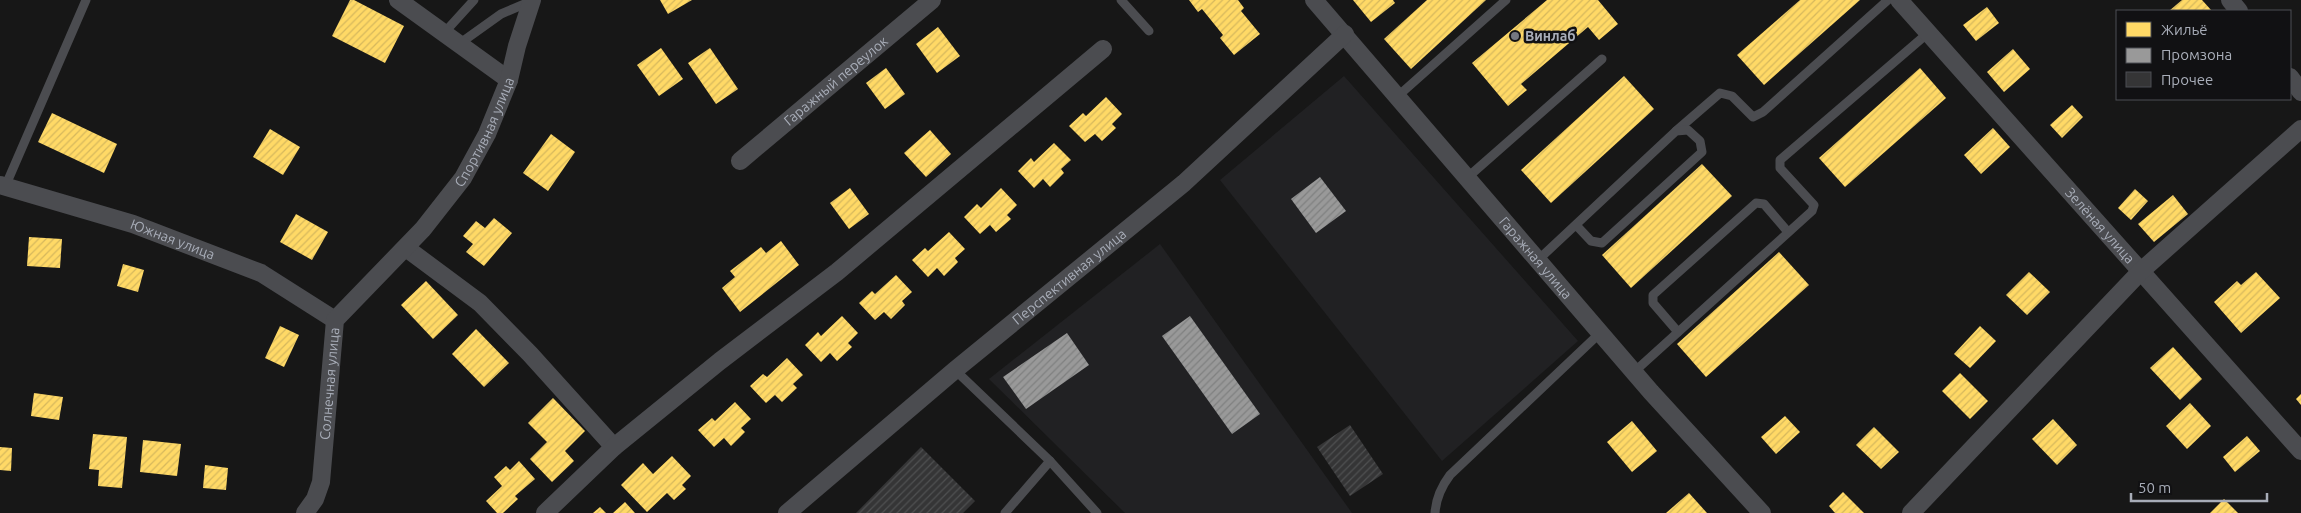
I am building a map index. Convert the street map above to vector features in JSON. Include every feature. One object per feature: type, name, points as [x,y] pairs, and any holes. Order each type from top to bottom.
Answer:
[{"type":"street","points":[[398,0],[509,80]]},
{"type":"street","name":"Гаражный переулок","points":[[740,161],[932,0]]},
{"type":"street","name":"Гаражная улица","points":[[1314,0],[1634,372],[1762,513]]},
{"type":"street","name":"Зелёная улица","points":[[1899,0],[2301,450]]},
{"type":"street","points":[[2230,0],[2238,10]]},
{"type":"street","name":"Спортивная улица","points":[[406,248],[463,178],[488,134],[509,80],[530,1]]},
{"type":"street","name":"Перспективная улица","points":[[787,513],[955,370],[1184,183],[1345,34]]},
{"type":"street","points":[[546,513],[614,447],[720,361],[838,272],[1103,49]]},
{"type":"street","points":[[2291,78],[2301,92]]},
{"type":"street","points":[[1911,513],[2141,271],[2301,129]]},
{"type":"street","name":"Южная улица","points":[[2,186],[133,224],[261,273],[335,320]]},
{"type":"street","points":[[406,248],[480,303],[530,354],[614,447]]},
{"type":"street","name":"Солнечная улица","points":[[305,513],[315,499],[322,482],[335,320],[406,248]]},
{"type":"lane","points":[[2,186],[86,0]]},
{"type":"lane","points":[[444,33],[474,0]]},
{"type":"lane","points":[[1121,0],[1149,31]]},
{"type":"lane","points":[[1398,96],[1506,0]]},
{"type":"lane","points":[[1538,260],[1676,131],[1720,93],[1732,96],[1753,117],[1763,112],[1888,0]]},
{"type":"lane","points":[[459,44],[501,14],[530,1]]},
{"type":"lane","points":[[1634,372],[1812,211],[1814,205],[1780,168],[1780,160],[1928,33]]},
{"type":"lane","points":[[1468,177],[1602,59]]},
{"type":"lane","points":[[1576,224],[1591,241],[1602,243],[1702,152],[1700,141],[1688,130],[1676,131]]},
{"type":"lane","points":[[1678,332],[1652,304],[1654,295],[1756,203],[1764,204],[1788,232]]},
{"type":"lane","points":[[1435,513],[1436,502],[1441,488],[1450,475],[1600,333]]},
{"type":"lane","points":[[955,370],[1050,461],[1096,513]]},
{"type":"lane","points":[[1005,513],[1050,461]]},
{"type":"shaded area","points":[[1344,76],[1578,341],[1442,461],[1220,180]]},
{"type":"shaded area","points":[[1160,244],[1352,513],[1125,513],[989,379]]},
{"type":"building: Жильё","points":[[350,0],[354,0],[404,26],[385,63],[332,36]]},
{"type":"building: Жильё","points":[[660,0],[692,0],[668,14]]},
{"type":"building: Жильё","points":[[1189,0],[1238,0],[1244,8],[1241,11],[1260,34],[1234,55],[1220,38],[1223,35],[1202,9],[1198,12]]},
{"type":"building: Жильё","points":[[1353,0],[1393,0],[1395,3],[1371,22]]},
{"type":"building: Жильё","points":[[1427,0],[1486,0],[1411,69],[1384,39]]},
{"type":"building: Жильё","points":[[1547,0],[1598,0],[1618,24],[1599,40],[1588,27],[1521,84],[1527,90],[1508,106],[1472,63]]},
{"type":"building: Жильё","points":[[1800,0],[1860,0],[1764,85],[1737,55]]},
{"type":"building: Жильё","points":[[2182,0],[2202,0],[2211,10],[2170,10]]},
{"type":"building: Жильё","points":[[1987,7],[1999,23],[1976,41],[1963,25]]},
{"type":"building: Жильё","points":[[938,27],[960,56],[937,73],[916,44]]},
{"type":"building: Жильё","points":[[661,48],[683,79],[659,96],[637,65]]},
{"type":"building: Жильё","points":[[710,48],[738,89],[716,104],[688,63]]},
{"type":"building: Жильё","points":[[2013,49],[2030,69],[2004,92],[1987,72]]},
{"type":"building: Жильё","points":[[886,68],[905,94],[885,109],[866,83]]},
{"type":"building: Жильё","points":[[1920,68],[1946,98],[1845,187],[1819,158]]},
{"type":"building: Жильё","points":[[1624,76],[1654,109],[1551,203],[1521,170]]},
{"type":"building: Жильё","points":[[1106,97],[1122,114],[1112,124],[1116,128],[1102,141],[1095,134],[1085,142],[1069,126],[1083,113],[1086,116]]},
{"type":"building: Жильё","points":[[2072,105],[2083,117],[2062,138],[2050,125]]},
{"type":"building: Жильё","points":[[52,113],[117,144],[104,173],[38,142]]},
{"type":"building: Жильё","points":[[1993,128],[2010,147],[1981,174],[1964,155]]},
{"type":"building: Жильё","points":[[270,129],[300,147],[283,175],[253,157]]},
{"type":"building: Жильё","points":[[930,130],[951,154],[926,177],[904,153]]},
{"type":"building: Жильё","points":[[551,134],[575,152],[548,191],[523,173]]},
{"type":"building: Жильё","points":[[1054,143],[1071,160],[1061,169],[1064,173],[1050,187],[1043,179],[1034,188],[1018,171],[1031,158],[1034,162]]},
{"type":"building: Жильё","points":[[1702,164],[1732,196],[1631,288],[1602,255]]},
{"type":"building: Жильё","points":[[850,188],[869,214],[849,229],[830,203]]},
{"type":"building: Жильё","points":[[1001,188],[1017,205],[1007,215],[1011,219],[996,232],[990,225],[980,234],[964,217],[977,204],[981,208]]},
{"type":"building: Жильё","points":[[2135,189],[2148,201],[2131,220],[2118,208]]},
{"type":"building: Жильё","points":[[2173,195],[2188,214],[2154,242],[2138,224]]},
{"type":"building: Жильё","points":[[296,214],[328,232],[312,260],[280,242]]},
{"type":"building: Жильё","points":[[494,218],[512,233],[484,266],[466,252],[473,244],[463,236],[476,221],[485,228]]},
{"type":"building: Жильё","points":[[949,232],[965,249],[955,258],[958,262],[944,276],[937,268],[928,277],[912,260],[925,248],[928,251]]},
{"type":"building: Жильё","points":[[29,237],[62,239],[60,268],[27,266]]},
{"type":"building: Жильё","points":[[781,241],[799,265],[740,312],[722,288],[735,277],[730,271],[761,247],[766,253]]},
{"type":"building: Жильё","points":[[1779,252],[1809,285],[1706,377],[1677,344]]},
{"type":"building: Жильё","points":[[123,264],[144,270],[138,292],[117,286]]},
{"type":"building: Жильё","points":[[2029,272],[2050,292],[2027,315],[2006,295]]},
{"type":"building: Жильё","points":[[2256,272],[2280,298],[2241,333],[2214,302],[2237,281],[2241,285]]},
{"type":"building: Жильё","points":[[896,275],[912,292],[902,301],[905,305],[891,319],[884,312],[875,320],[859,303],[872,291],[875,294]]},
{"type":"building: Жильё","points":[[426,281],[458,315],[433,339],[401,305]]},
{"type":"building: Жильё","points":[[842,316],[858,333],[848,343],[852,347],[837,361],[830,353],[821,362],[805,345],[818,332],[821,336]]},
{"type":"building: Жильё","points":[[280,326],[299,335],[284,367],[265,358]]},
{"type":"building: Жильё","points":[[1980,326],[1996,341],[1970,368],[1954,354]]},
{"type":"building: Жильё","points":[[476,329],[509,363],[484,387],[452,354]]},
{"type":"building: Жильё","points":[[2173,347],[2202,379],[2180,400],[2150,368]]},
{"type":"building: Жильё","points":[[787,358],[803,375],[793,384],[797,388],[782,402],[775,395],[766,403],[750,386],[763,374],[767,377]]},
{"type":"building: Жильё","points":[[1960,373],[1988,401],[1970,419],[1942,391]]},
{"type":"building: Жильё","points":[[34,393],[63,397],[59,420],[31,416]]},
{"type":"building: Жильё","points":[[2301,394],[2301,405],[2296,399]]},
{"type":"building: Жильё","points":[[553,398],[585,431],[565,451],[574,461],[552,482],[530,459],[547,442],[528,423]]},
{"type":"building: Жильё","points":[[735,402],[751,419],[741,428],[745,432],[731,446],[724,438],[714,447],[698,430],[712,418],[715,421]]},
{"type":"building: Жильё","points":[[2190,403],[2211,426],[2187,449],[2166,426]]},
{"type":"building: Жильё","points":[[1785,416],[1800,432],[1776,454],[1761,437]]},
{"type":"building: Жильё","points":[[2053,419],[2077,445],[2057,465],[2032,439]]},
{"type":"building: Жильё","points":[[1632,421],[1657,451],[1632,472],[1607,442]]},
{"type":"building: Жильё","points":[[1874,427],[1899,452],[1881,469],[1856,445]]},
{"type":"building: Жильё","points":[[93,434],[127,437],[122,488],[98,486],[99,470],[89,469]]},
{"type":"building: Жильё","points":[[2247,436],[2260,451],[2235,472],[2223,457]]},
{"type":"building: Жильё","points":[[143,440],[181,444],[177,476],[140,472]]},
{"type":"building: Жильё","points":[[0,447],[12,448],[11,471],[0,470]]},
{"type":"building: Жильё","points":[[672,456],[691,476],[682,485],[686,489],[674,500],[667,493],[647,512],[621,485],[643,463],[653,474]]},
{"type":"building: Жильё","points":[[519,461],[535,479],[515,496],[518,499],[503,513],[497,513],[486,501],[502,486],[494,477],[506,466],[510,470]]},
{"type":"building: Жильё","points":[[205,465],[228,468],[226,490],[203,488]]},
{"type":"building: Жильё","points":[[1843,492],[1864,513],[1835,513],[1829,506]]},
{"type":"building: Жильё","points":[[1689,493],[1707,513],[1666,513]]},
{"type":"building: Жильё","points":[[2224,499],[2238,513],[2210,513]]},
{"type":"building: Жильё","points":[[625,502],[635,513],[613,513]]},
{"type":"building: Жильё","points":[[600,507],[606,513],[593,513]]},
{"type":"building: Промзона","points":[[1320,177],[1346,211],[1316,233],[1291,199]]},
{"type":"building: Промзона","points":[[1190,316],[1260,414],[1232,434],[1162,336]]},
{"type":"building: Промзона","points":[[1067,333],[1089,365],[1026,409],[1003,377]]},
{"type":"building: Прочее","points":[[1350,425],[1383,474],[1350,496],[1317,447]]},
{"type":"building: Прочее","points":[[921,447],[975,501],[963,513],[856,513]]},
{"type":"place","name":"Винлаб","points":[[1515,36]]}]
